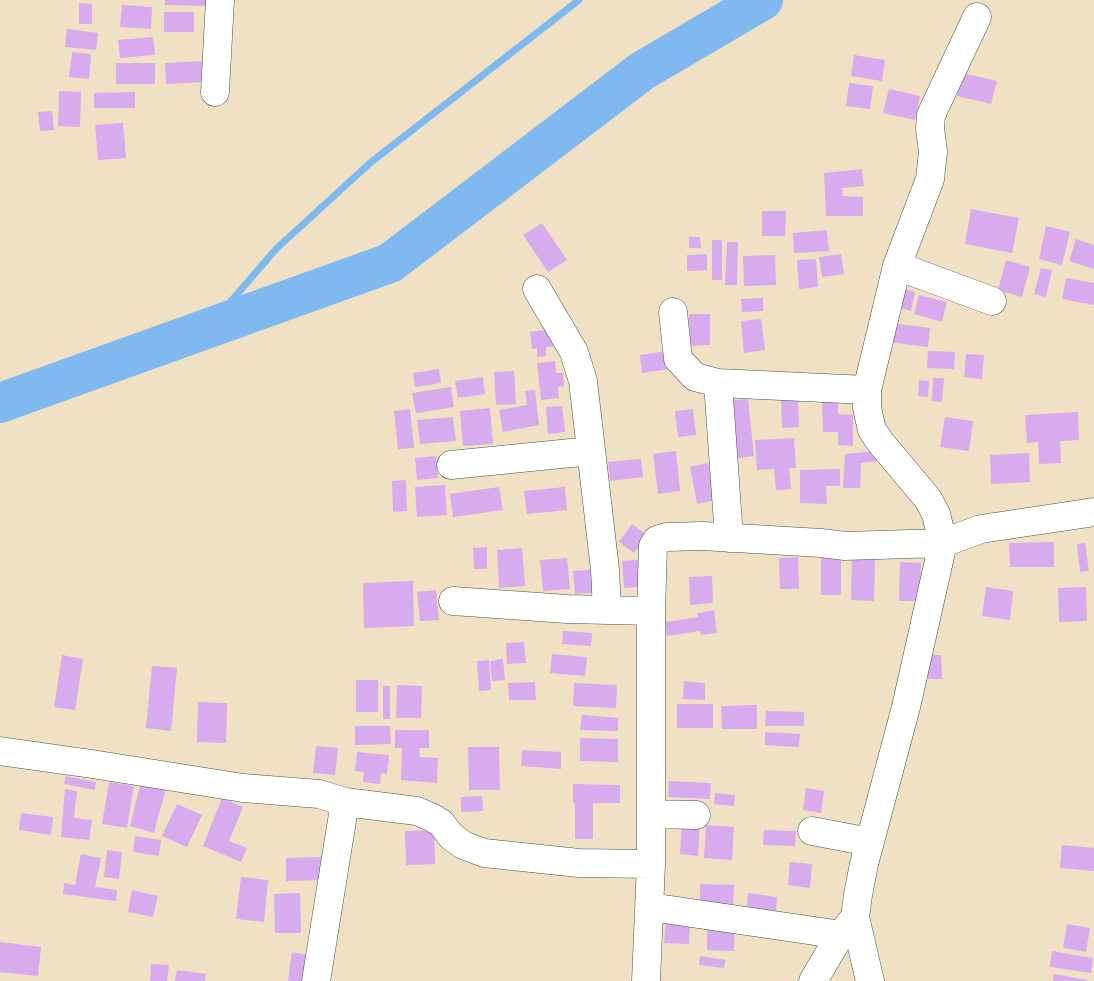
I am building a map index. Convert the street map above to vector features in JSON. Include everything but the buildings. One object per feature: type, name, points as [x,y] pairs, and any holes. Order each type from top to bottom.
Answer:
[{"type":"street","points":[[214,92],[220,0]]},
{"type":"street","points":[[813,981],[848,926],[858,895],[906,707],[944,543],[936,514],[928,499],[872,430],[867,408],[867,390],[897,266],[930,178],[933,152],[930,128],[931,115],[977,17]]},
{"type":"street","points":[[897,266],[992,301]]},
{"type":"street","points":[[538,289],[574,352],[583,381],[607,609]]},
{"type":"street","points":[[674,312],[678,359],[695,377],[718,383],[867,390]]},
{"type":"street","points":[[718,383],[729,538]]},
{"type":"street","points":[[451,465],[590,451]]},
{"type":"street","points":[[646,981],[652,814],[651,611],[654,542],[675,536],[845,546],[944,543],[981,529],[1094,512]]},
{"type":"street","points":[[453,601],[567,609],[651,611]]},
{"type":"street","points":[[0,752],[92,764],[243,788],[319,794],[345,802],[417,811],[440,823],[451,836],[463,845],[484,853],[579,863],[651,864]]},
{"type":"street","points":[[316,981],[345,802]]},
{"type":"street","points":[[652,814],[696,815]]},
{"type":"street","points":[[812,831],[870,842]]},
{"type":"street","points":[[650,907],[848,926]]},
{"type":"street","points":[[848,926],[870,981]]},
{"type":"waterway","points":[[208,328],[276,249],[370,163],[579,0]]},
{"type":"waterway","points":[[0,403],[390,263],[642,71],[763,0]]}]
